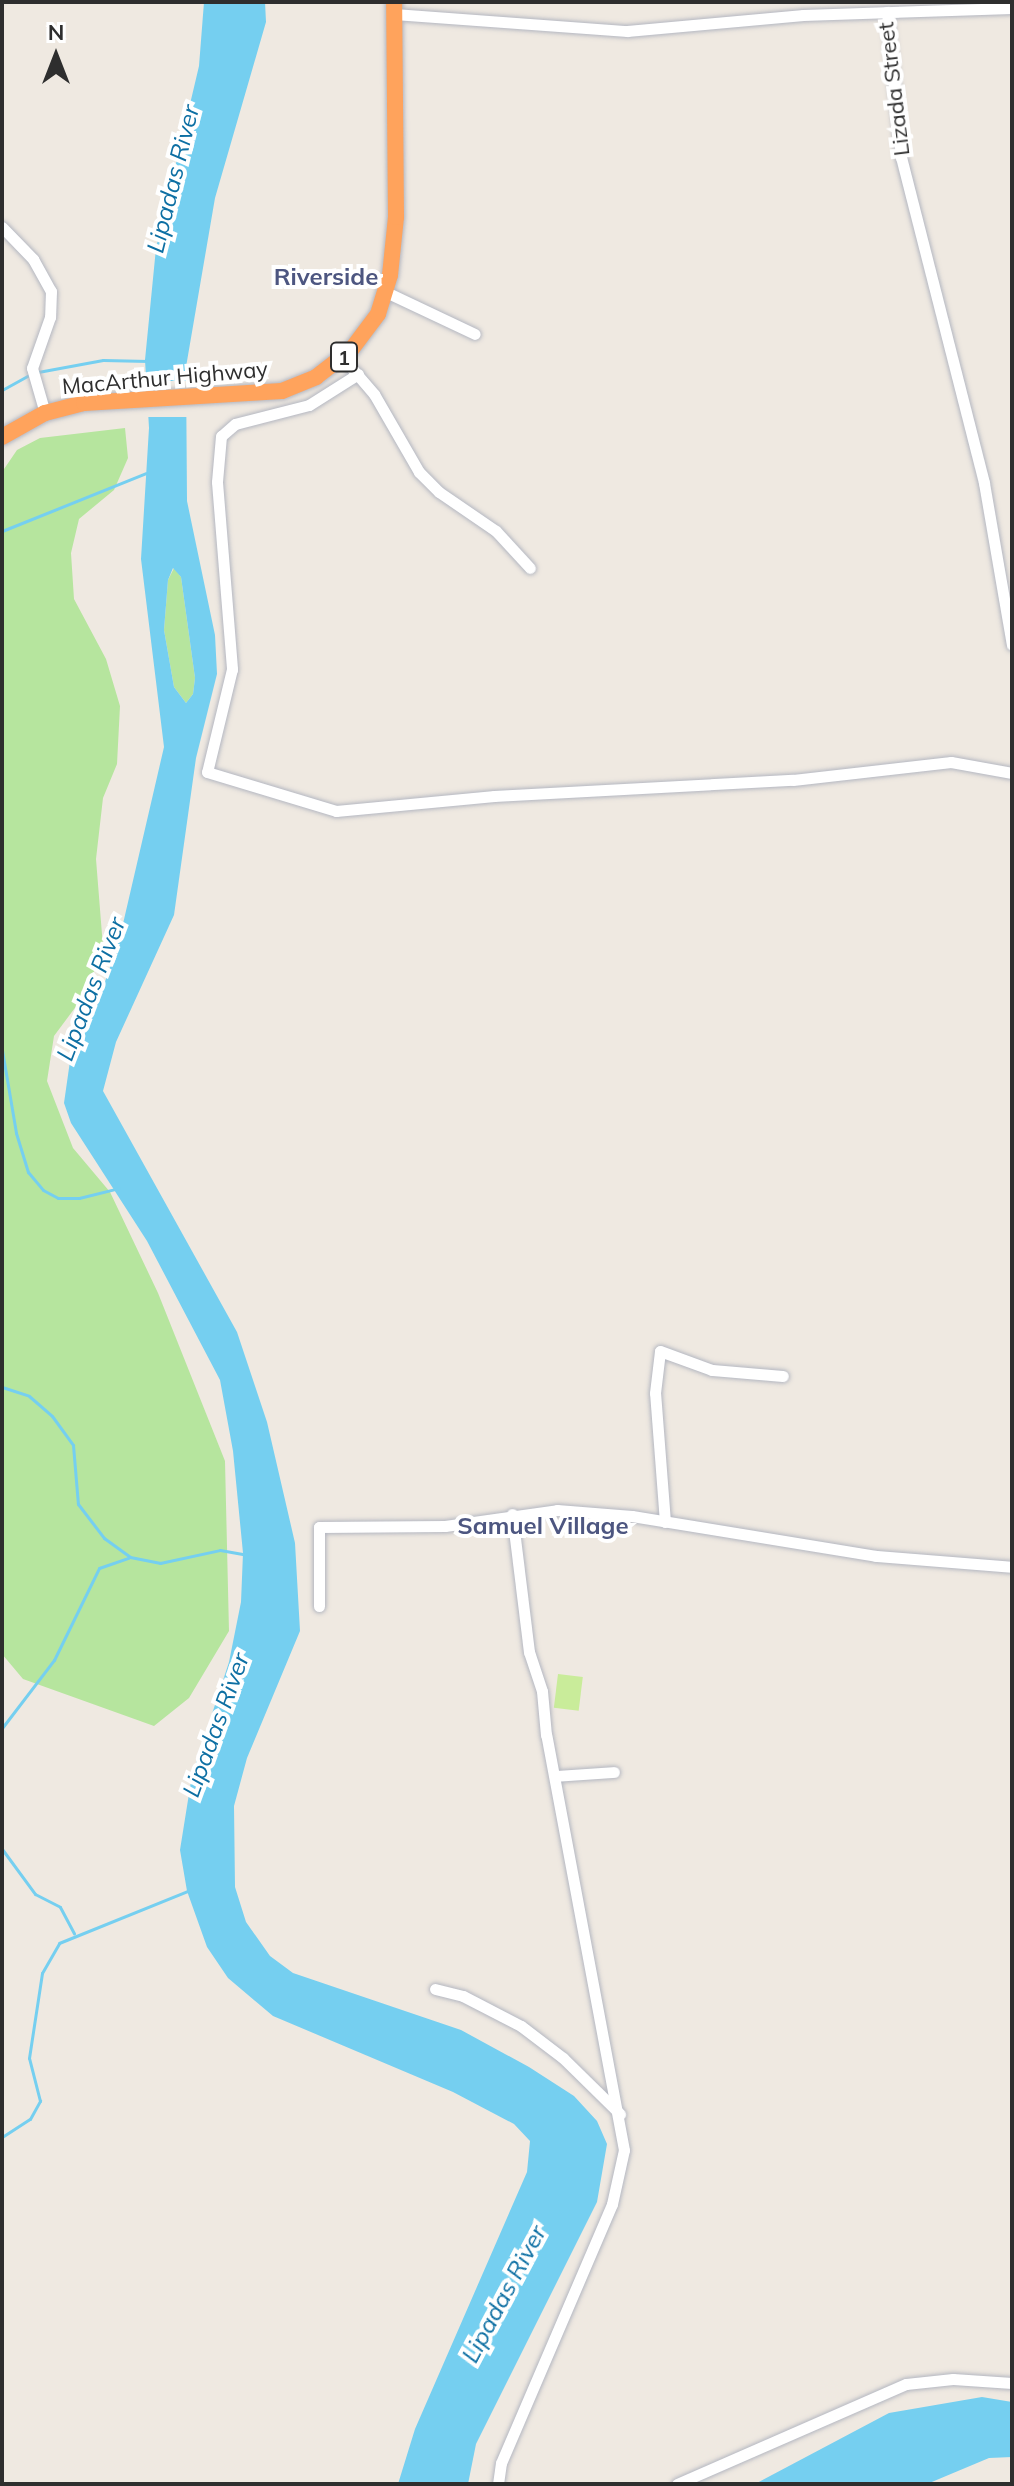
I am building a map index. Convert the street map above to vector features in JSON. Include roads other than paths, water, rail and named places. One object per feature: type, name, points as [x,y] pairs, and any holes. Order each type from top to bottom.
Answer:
[{"type":"highway","name":"MacArthur Highway","points":[[2,437],[45,413],[130,400],[200,399],[282,391],[303,384],[343,358],[378,314],[386,292],[396,217],[394,8]]},
{"type":"street","name":"Lizada Street","points":[[394,8],[627,31],[729,20],[887,12],[901,157],[984,483],[1012,645]]},
{"type":"street","points":[[887,12],[1012,8]]},
{"type":"street","points":[[2,227],[33,259],[51,291],[50,317],[32,368],[45,413]]},
{"type":"street","points":[[386,292],[475,334]]},
{"type":"street","points":[[343,358],[358,374],[419,472],[439,492],[496,531],[530,568]]},
{"type":"street","points":[[358,374],[309,405],[235,424],[221,436],[217,482],[232,669],[207,772],[336,811],[494,796],[793,780],[951,762],[1012,773]]},
{"type":"street","points":[[665,1522],[655,1393],[660,1351],[712,1370],[783,1376]]},
{"type":"street","points":[[319,1606],[319,1527],[445,1526],[512,1514],[575,1509],[876,1556],[1012,1567]]},
{"type":"street","points":[[498,2484],[501,2463],[612,2204],[623,2168],[620,2115],[555,1776],[542,1691],[529,1652],[512,1514]]},
{"type":"street","points":[[555,1776],[614,1772]]},
{"type":"street","points":[[435,1989],[477,2002],[521,2026],[572,2066],[620,2115]]},
{"type":"street","points":[[677,2484],[906,2384],[953,2379],[1012,2383]]},
{"type":"water","name":"Lipadas River","points":[[204,2],[265,2],[266,22],[215,198],[186,367],[187,501],[215,635],[217,674],[196,758],[174,915],[116,1042],[103,1091],[237,1332],[267,1422],[295,1543],[300,1631],[247,1758],[234,1806],[235,1887],[246,1922],[270,1956],[293,1973],[461,2030],[529,2067],[574,2096],[597,2121],[607,2144],[597,2202],[476,2444],[468,2484],[398,2484],[415,2429],[527,2172],[530,2141],[514,2124],[453,2092],[273,2016],[228,1978],[207,1947],[187,1891],[180,1850],[192,1775],[229,1662],[241,1602],[243,1553],[233,1451],[220,1380],[147,1241],[71,1123],[64,1103],[71,1054],[97,1005],[119,941],[164,747],[141,559],[149,428],[145,360],[156,248],[199,66]],"holes":[[[173,568],[181,577],[195,678],[193,694],[186,703],[174,687],[164,630],[168,580]]]},
{"type":"water","points":[[982,2397],[1012,2402],[1012,2457],[989,2458],[927,2484],[755,2484],[889,2413]]},
{"type":"waterway","points":[[38,372],[103,360],[148,361]]},
{"type":"waterway","points":[[2,390],[29,375]]},
{"type":"waterway","points":[[2,531],[146,473]]},
{"type":"waterway","points":[[2,1050],[16,1133],[28,1172],[43,1190],[58,1198],[79,1198],[119,1188]]},
{"type":"waterway","points":[[2,1387],[29,1396],[52,1416],[73,1445],[78,1504],[104,1538],[130,1557],[160,1563],[220,1550],[247,1555]]},
{"type":"waterway","points":[[2,1728],[54,1660],[99,1568],[128,1558]]},
{"type":"waterway","points":[[2,1849],[35,1894],[60,1907],[74,1933]]},
{"type":"waterway","points":[[2,2137],[30,2119],[40,2101],[29,2058],[42,1973],[59,1943],[188,1891]]},
{"type":"district","name":"Riverside","points":[[326,277]]},
{"type":"district","name":"Samuel Village","points":[[543,1526]]}]
